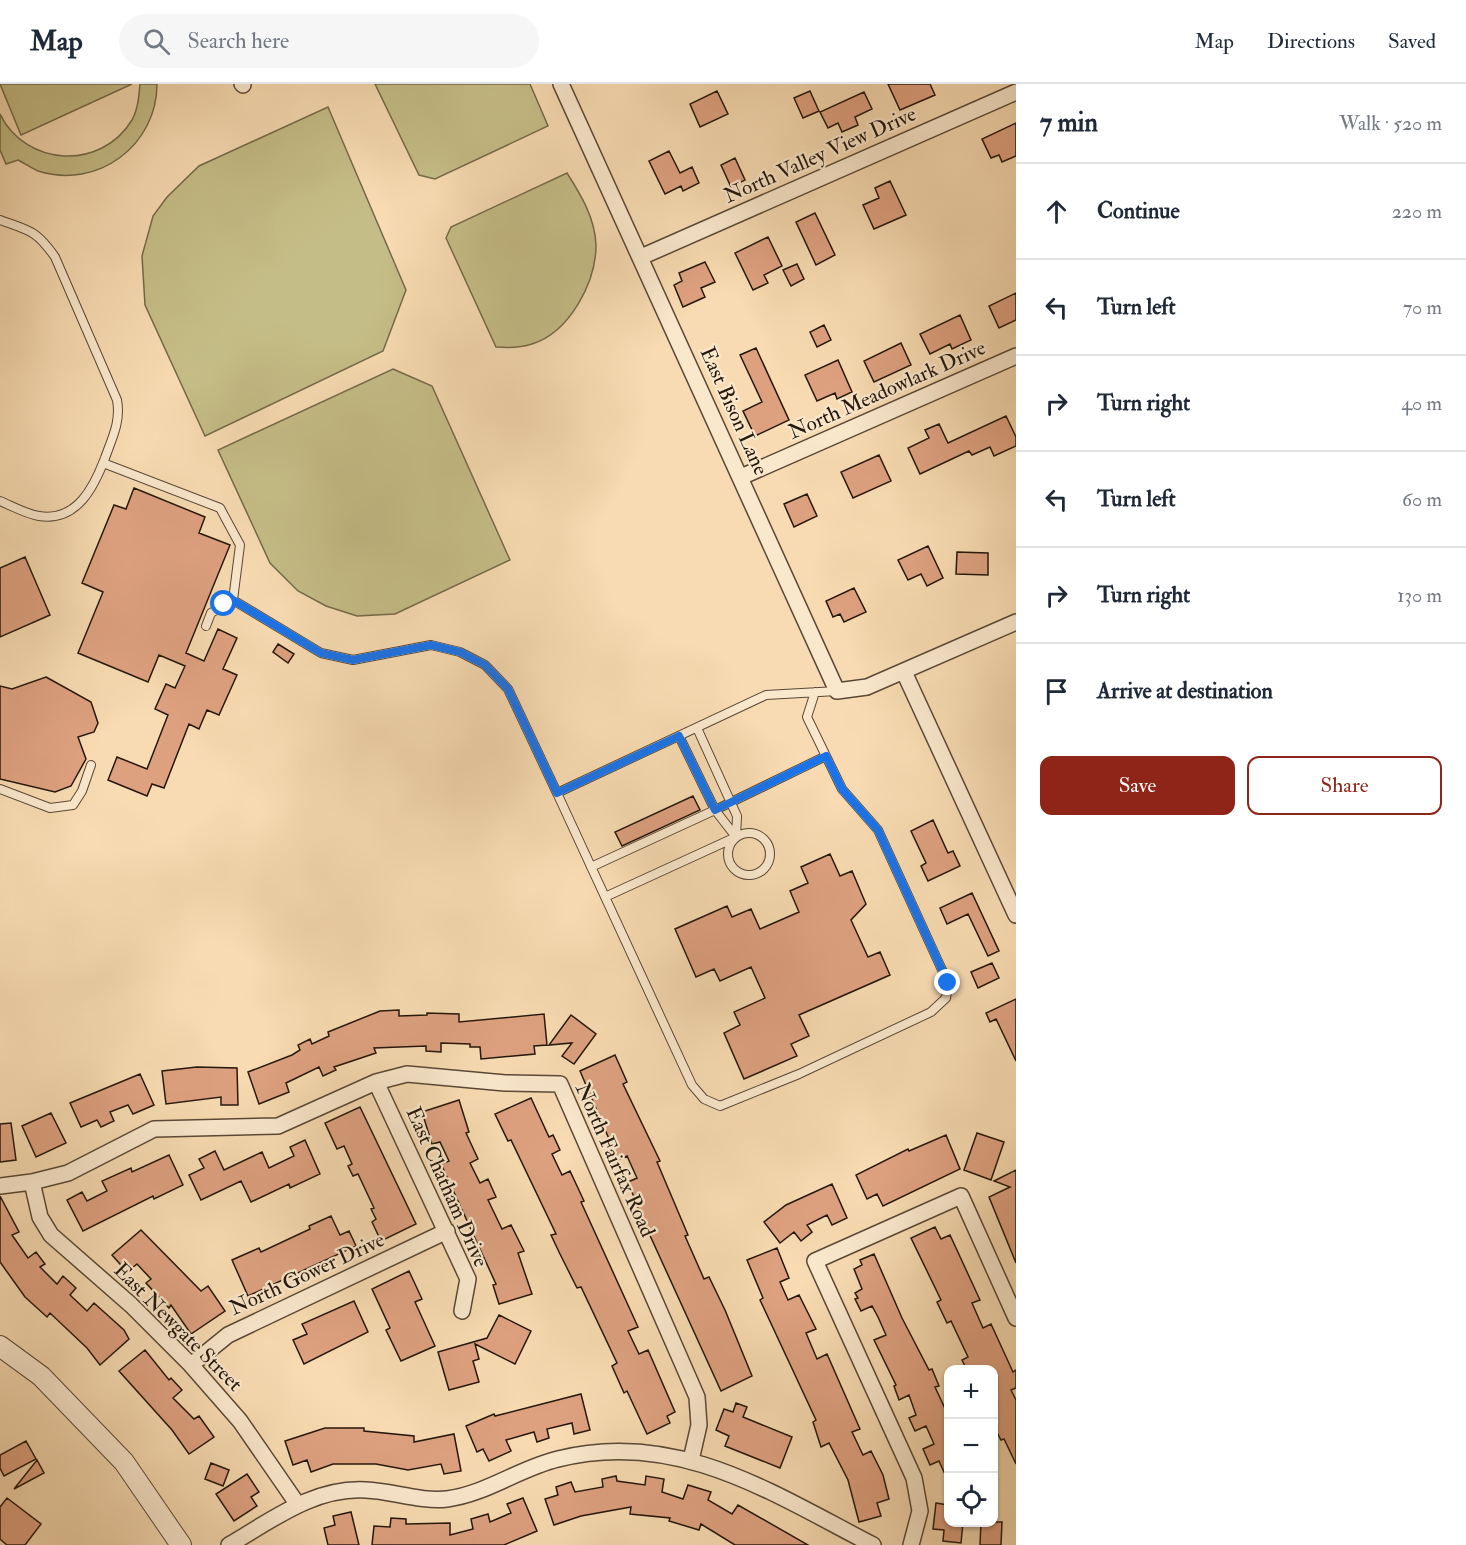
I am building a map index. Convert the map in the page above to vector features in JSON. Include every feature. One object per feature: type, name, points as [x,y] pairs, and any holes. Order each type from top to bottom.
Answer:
[{"type":"street","name":"East Bison Lane","points":[[561,84],[837,691]]},
{"type":"street","name":"North Valley View Drive","points":[[641,257],[1016,92]]},
{"type":"street","name":"North Meadowlark Drive","points":[[741,477],[1016,356]]},
{"type":"street","points":[[837,691],[867,687],[1016,622]]},
{"type":"street","points":[[904,672],[1016,915]]},
{"type":"street","name":"North Fairfax Road","points":[[0,1186],[32,1182],[68,1173],[154,1129],[278,1126],[376,1082],[407,1074],[505,1083],[560,1084],[697,1397],[699,1425],[691,1460]]},
{"type":"street","name":"East Chatham Drive","points":[[376,1082],[468,1279],[462,1311]]},
{"type":"street","name":"East Newgate Street","points":[[32,1182],[40,1217],[51,1235],[131,1305],[190,1365],[240,1421],[298,1505]]},
{"type":"street","points":[[911,1545],[920,1511],[914,1478],[816,1261],[961,1196],[1016,1318]]},
{"type":"street","name":"North Gower Drive","points":[[190,1365],[228,1335],[447,1231]]},
{"type":"street","points":[[0,1346],[41,1376],[124,1462],[181,1545]]},
{"type":"street","points":[[229,1545],[298,1505],[332,1491],[366,1490],[445,1499],[479,1491],[557,1459],[615,1452],[662,1454],[736,1474],[873,1545]]},
{"type":"lane","points":[[0,220],[33,232],[45,241],[55,256],[117,400],[118,423],[96,483],[74,508],[59,515],[39,516],[0,501]]},
{"type":"lane","points":[[103,463],[220,508],[240,545],[233,600]]},
{"type":"lane","points":[[206,626],[211,613],[233,600]]},
{"type":"lane","points":[[233,600],[321,653],[353,660],[431,645],[460,652],[485,665],[508,689],[692,1085],[704,1099],[720,1106],[800,1074],[931,1012],[946,998],[948,983],[878,830],[842,789],[807,717],[815,692]]},
{"type":"lane","points":[[557,793],[766,695],[837,691]]},
{"type":"lane","points":[[605,897],[736,837],[748,833],[761,837],[766,842],[770,854],[765,867],[760,872],[747,875],[734,869],[728,856],[728,849],[736,837],[737,816],[697,728]]},
{"type":"lane","points":[[679,736],[715,810],[736,837]]},
{"type":"lane","points":[[591,867],[826,756]]},
{"type":"lane","points":[[0,789],[50,808],[73,805],[82,791],[91,765]]},
{"type":"shaded area","points":[[0,84],[132,84],[21,135]]},
{"type":"shaded area","points":[[140,84],[157,84],[154,106],[147,126],[120,158],[102,168],[82,174],[60,175],[38,171],[18,160],[6,164],[0,150],[0,114],[12,132],[27,144],[45,153],[64,156],[83,154],[102,148],[118,137],[132,120],[139,98]]},
{"type":"shaded area","points":[[375,84],[530,84],[548,126],[435,179],[419,175]]},
{"type":"shaded area","points":[[328,107],[406,290],[383,351],[205,436],[145,305],[142,256],[153,216],[167,197],[199,166]]},
{"type":"shaded area","points":[[567,173],[586,207],[595,235],[595,259],[586,289],[569,317],[546,338],[523,346],[496,347],[446,238],[451,227]]},
{"type":"shaded area","points":[[393,369],[432,386],[510,560],[395,614],[357,616],[326,606],[298,591],[270,563],[218,450]]},
{"type":"building","points":[[888,84],[930,84],[935,95],[900,110]]},
{"type":"building","points":[[717,91],[728,114],[700,127],[690,104]]},
{"type":"building","points":[[810,91],[819,111],[803,118],[794,98]]},
{"type":"building","points":[[864,92],[872,109],[855,117],[858,125],[842,132],[838,123],[828,128],[820,112]]},
{"type":"building","points":[[1016,123],[1016,156],[1002,162],[999,155],[991,158],[982,139]]},
{"type":"building","points":[[669,151],[680,173],[692,167],[699,183],[683,191],[681,186],[665,194],[649,161]]},
{"type":"building","points":[[735,158],[745,180],[731,187],[721,165]]},
{"type":"building","points":[[890,181],[906,215],[874,229],[863,205],[879,198],[875,188]]},
{"type":"building","points":[[815,213],[835,255],[816,265],[796,222]]},
{"type":"building","points":[[768,237],[782,266],[764,275],[768,283],[753,290],[735,253]]},
{"type":"building","points":[[705,262],[715,282],[701,288],[705,297],[683,307],[674,285],[682,281],[679,273]]},
{"type":"building","points":[[797,264],[804,279],[791,286],[783,270]]},
{"type":"building","points":[[1016,293],[1016,320],[999,328],[989,306]]},
{"type":"building","points":[[960,315],[971,340],[952,349],[950,344],[930,354],[920,334]]},
{"type":"building","points":[[824,325],[831,340],[817,347],[810,332]]},
{"type":"building","points":[[901,343],[911,365],[874,382],[864,361]]},
{"type":"building","points":[[756,348],[789,420],[755,436],[743,411],[762,402],[740,355]]},
{"type":"building","points":[[838,360],[852,392],[837,399],[835,393],[817,401],[805,375]]},
{"type":"building","points":[[1006,416],[1016,437],[1016,446],[994,456],[990,447],[972,455],[969,451],[920,474],[908,448],[929,438],[925,430],[939,424],[948,443]]},
{"type":"building","points":[[879,455],[891,481],[853,498],[841,472]]},
{"type":"building","points":[[134,488],[205,517],[199,533],[230,545],[186,653],[204,661],[218,629],[237,638],[223,669],[237,675],[219,715],[207,710],[199,729],[189,724],[164,788],[152,784],[147,796],[108,780],[117,757],[147,769],[168,715],[155,709],[166,684],[175,688],[185,666],[159,655],[148,682],[78,653],[103,592],[82,583],[114,505],[126,509]]},
{"type":"building","points":[[807,494],[817,516],[794,527],[784,504]]},
{"type":"building","points":[[928,546],[943,578],[927,586],[921,574],[908,580],[898,560]]},
{"type":"building","points":[[957,552],[988,553],[988,575],[956,574]]},
{"type":"building","points":[[25,557],[50,615],[0,637],[0,568]]},
{"type":"building","points":[[854,588],[866,612],[844,622],[840,614],[833,617],[826,601]]},
{"type":"building","points":[[278,644],[294,654],[288,663],[273,652]]},
{"type":"building","points":[[46,677],[91,702],[98,723],[94,732],[78,737],[86,759],[71,786],[55,792],[0,779],[0,686],[12,689]]},
{"type":"building","points":[[693,796],[700,810],[622,846],[615,832]]},
{"type":"building","points":[[933,820],[948,853],[953,851],[960,866],[928,881],[921,866],[926,863],[911,831]]},
{"type":"building","points":[[830,854],[840,876],[852,871],[866,904],[851,920],[868,957],[880,952],[890,975],[799,1015],[809,1036],[791,1044],[797,1056],[744,1079],[724,1033],[740,1025],[734,1012],[765,998],[751,967],[720,981],[714,969],[696,977],[675,929],[727,906],[732,917],[751,909],[760,929],[799,912],[790,891],[808,883],[801,867]]},
{"type":"building","points":[[972,893],[999,951],[988,956],[968,914],[947,924],[940,908]]},
{"type":"building","points":[[992,963],[999,978],[978,988],[971,972]]},
{"type":"building","points":[[1016,999],[1016,1061],[996,1019],[990,1022],[986,1013]]},
{"type":"building","points":[[399,1010],[399,1016],[427,1015],[427,1013],[459,1014],[459,1022],[544,1014],[547,1045],[534,1046],[535,1054],[481,1059],[480,1047],[470,1047],[470,1044],[441,1043],[441,1052],[426,1051],[426,1046],[374,1048],[376,1053],[334,1067],[336,1070],[323,1076],[319,1067],[286,1083],[289,1092],[259,1104],[248,1072],[292,1055],[300,1050],[298,1045],[310,1039],[312,1044],[329,1036],[328,1032],[380,1011]]},
{"type":"building","points":[[571,1015],[596,1034],[574,1064],[562,1056],[572,1043],[549,1045]]},
{"type":"building","points":[[615,1055],[627,1082],[623,1084],[660,1161],[657,1162],[688,1235],[685,1236],[704,1279],[709,1277],[725,1310],[752,1376],[721,1391],[642,1218],[628,1182],[637,1178],[627,1156],[618,1160],[580,1071]]},
{"type":"building","points":[[197,1067],[237,1068],[238,1105],[221,1105],[221,1097],[166,1104],[162,1071]]},
{"type":"building","points":[[140,1074],[154,1105],[133,1114],[128,1105],[110,1112],[114,1121],[101,1127],[97,1120],[81,1127],[70,1103]]},
{"type":"building","points":[[531,1098],[549,1137],[553,1135],[560,1150],[552,1154],[562,1175],[570,1171],[584,1201],[581,1202],[638,1327],[628,1331],[639,1354],[648,1350],[675,1412],[667,1416],[670,1423],[647,1434],[627,1391],[624,1393],[612,1366],[617,1363],[581,1287],[577,1288],[551,1235],[556,1234],[511,1140],[508,1141],[495,1114]]},
{"type":"building","points":[[459,1100],[469,1132],[466,1133],[478,1159],[470,1163],[480,1183],[488,1179],[496,1197],[488,1200],[502,1229],[511,1225],[524,1251],[518,1253],[532,1294],[499,1304],[493,1285],[496,1284],[441,1164],[449,1161],[440,1142],[432,1144],[422,1112]]},
{"type":"building","points":[[360,1107],[416,1224],[381,1241],[372,1222],[376,1219],[371,1209],[374,1208],[358,1174],[353,1176],[348,1166],[352,1164],[344,1146],[337,1149],[325,1123]]},
{"type":"building","points":[[51,1113],[66,1143],[36,1157],[22,1126]]},
{"type":"building","points":[[11,1123],[16,1160],[0,1162],[0,1124]]},
{"type":"building","points":[[977,1133],[1004,1142],[991,1180],[964,1170]]},
{"type":"building","points":[[946,1135],[960,1169],[883,1206],[877,1194],[867,1199],[856,1175],[908,1149],[909,1151]]},
{"type":"building","points":[[305,1140],[320,1174],[290,1188],[289,1184],[251,1202],[241,1181],[201,1200],[189,1175],[204,1168],[199,1159],[215,1151],[224,1170],[262,1152],[269,1168],[294,1156],[290,1147]]},
{"type":"building","points":[[169,1155],[183,1185],[154,1199],[153,1196],[83,1231],[67,1200],[82,1192],[87,1201],[107,1191],[102,1181],[131,1168],[132,1172]]},
{"type":"building","points":[[1016,1170],[1016,1263],[989,1197],[1010,1187],[994,1181]]},
{"type":"building","points":[[832,1184],[847,1218],[832,1225],[827,1215],[807,1225],[812,1232],[801,1241],[794,1232],[780,1243],[764,1222],[786,1205]]},
{"type":"building","points":[[0,1196],[19,1232],[12,1235],[28,1258],[36,1252],[45,1264],[40,1267],[57,1284],[63,1276],[76,1288],[70,1295],[87,1311],[94,1303],[124,1330],[129,1339],[100,1365],[87,1348],[50,1313],[47,1317],[25,1297],[0,1262]]},
{"type":"building","points":[[331,1216],[340,1235],[349,1231],[356,1246],[248,1296],[232,1260],[259,1248],[261,1252],[310,1229],[309,1226]]},
{"type":"building","points":[[935,1227],[941,1239],[950,1235],[980,1300],[972,1303],[983,1328],[991,1324],[1013,1372],[1016,1370],[1016,1388],[1011,1390],[1016,1400],[1016,1464],[1004,1439],[1001,1440],[998,1434],[998,1365],[964,1365],[962,1360],[968,1357],[951,1321],[947,1323],[937,1302],[941,1300],[911,1238]]},
{"type":"building","points":[[141,1230],[201,1291],[208,1286],[225,1311],[191,1334],[171,1305],[169,1308],[146,1283],[151,1279],[137,1264],[127,1272],[112,1255]]},
{"type":"building","points":[[777,1248],[789,1278],[780,1282],[788,1300],[799,1295],[816,1329],[806,1333],[817,1359],[827,1354],[860,1429],[852,1432],[863,1455],[871,1451],[883,1475],[889,1499],[877,1503],[881,1516],[859,1522],[848,1480],[829,1443],[821,1447],[813,1422],[816,1420],[760,1300],[763,1298],[747,1260]]},
{"type":"building","points":[[874,1254],[902,1318],[929,1370],[932,1369],[939,1386],[935,1387],[944,1406],[944,1472],[939,1461],[930,1465],[923,1449],[934,1444],[926,1426],[915,1431],[909,1418],[916,1415],[909,1395],[899,1400],[894,1386],[896,1385],[874,1340],[886,1335],[878,1317],[872,1306],[861,1311],[855,1299],[858,1298],[855,1293],[862,1289],[854,1269],[862,1265],[860,1260]]},
{"type":"building","points":[[409,1271],[422,1299],[415,1302],[435,1346],[401,1361],[386,1330],[390,1328],[372,1289]]},
{"type":"building","points":[[354,1301],[368,1332],[304,1364],[293,1340],[307,1334],[302,1324]]},
{"type":"building","points":[[499,1315],[531,1331],[515,1364],[475,1344],[479,1359],[473,1361],[479,1382],[449,1390],[438,1352],[487,1338]]},
{"type":"building","points":[[145,1350],[169,1380],[171,1378],[182,1390],[173,1398],[194,1419],[199,1416],[214,1437],[189,1454],[172,1430],[119,1371]]},
{"type":"building","points":[[581,1394],[590,1430],[574,1434],[572,1423],[547,1429],[549,1438],[537,1442],[534,1432],[506,1440],[511,1451],[489,1461],[483,1449],[477,1452],[466,1426],[494,1414],[495,1416]]},
{"type":"building","points":[[736,1403],[747,1407],[743,1417],[792,1437],[780,1468],[725,1446],[729,1436],[716,1430],[724,1409],[733,1412]]},
{"type":"building","points":[[325,1428],[364,1428],[364,1431],[414,1436],[414,1442],[454,1434],[461,1471],[444,1474],[441,1464],[408,1470],[376,1464],[333,1464],[311,1472],[307,1460],[293,1465],[285,1441]]},
{"type":"building","points":[[26,1441],[36,1459],[4,1476],[0,1468],[0,1455]]},
{"type":"building","points":[[37,1460],[44,1473],[14,1489]]},
{"type":"building","points":[[211,1463],[229,1470],[223,1486],[205,1479]]},
{"type":"building","points":[[247,1474],[259,1492],[251,1497],[257,1506],[234,1521],[216,1494]]},
{"type":"building","points":[[616,1476],[617,1481],[645,1485],[646,1476],[664,1479],[662,1492],[683,1499],[688,1485],[711,1492],[708,1500],[732,1514],[738,1505],[808,1545],[735,1545],[701,1524],[699,1530],[669,1521],[670,1518],[630,1514],[631,1507],[581,1516],[554,1525],[545,1499],[558,1495],[556,1487],[571,1482],[575,1492],[603,1487],[602,1479]]},
{"type":"building","points":[[7,1498],[41,1524],[25,1545],[7,1545],[0,1539],[0,1507]]},
{"type":"building","points":[[523,1498],[537,1531],[504,1545],[372,1545],[374,1526],[390,1527],[391,1518],[406,1519],[406,1524],[450,1523],[450,1535],[473,1529],[471,1519],[488,1514],[490,1522],[511,1513],[507,1504]]},
{"type":"building","points":[[936,1503],[944,1504],[944,1527],[963,1527],[961,1543],[943,1541],[944,1530],[933,1529]]},
{"type":"building","points":[[351,1512],[359,1545],[328,1545],[324,1528],[335,1525],[333,1516]]},
{"type":"building","points":[[998,1522],[1002,1522],[1001,1545],[980,1545],[981,1527],[998,1527]]},
{"type":"route","points":[[224,604],[233,600],[321,653],[353,660],[431,645],[460,652],[485,665],[508,689],[557,793],[679,736],[715,810],[826,756],[842,789],[878,830],[948,983]]}]
